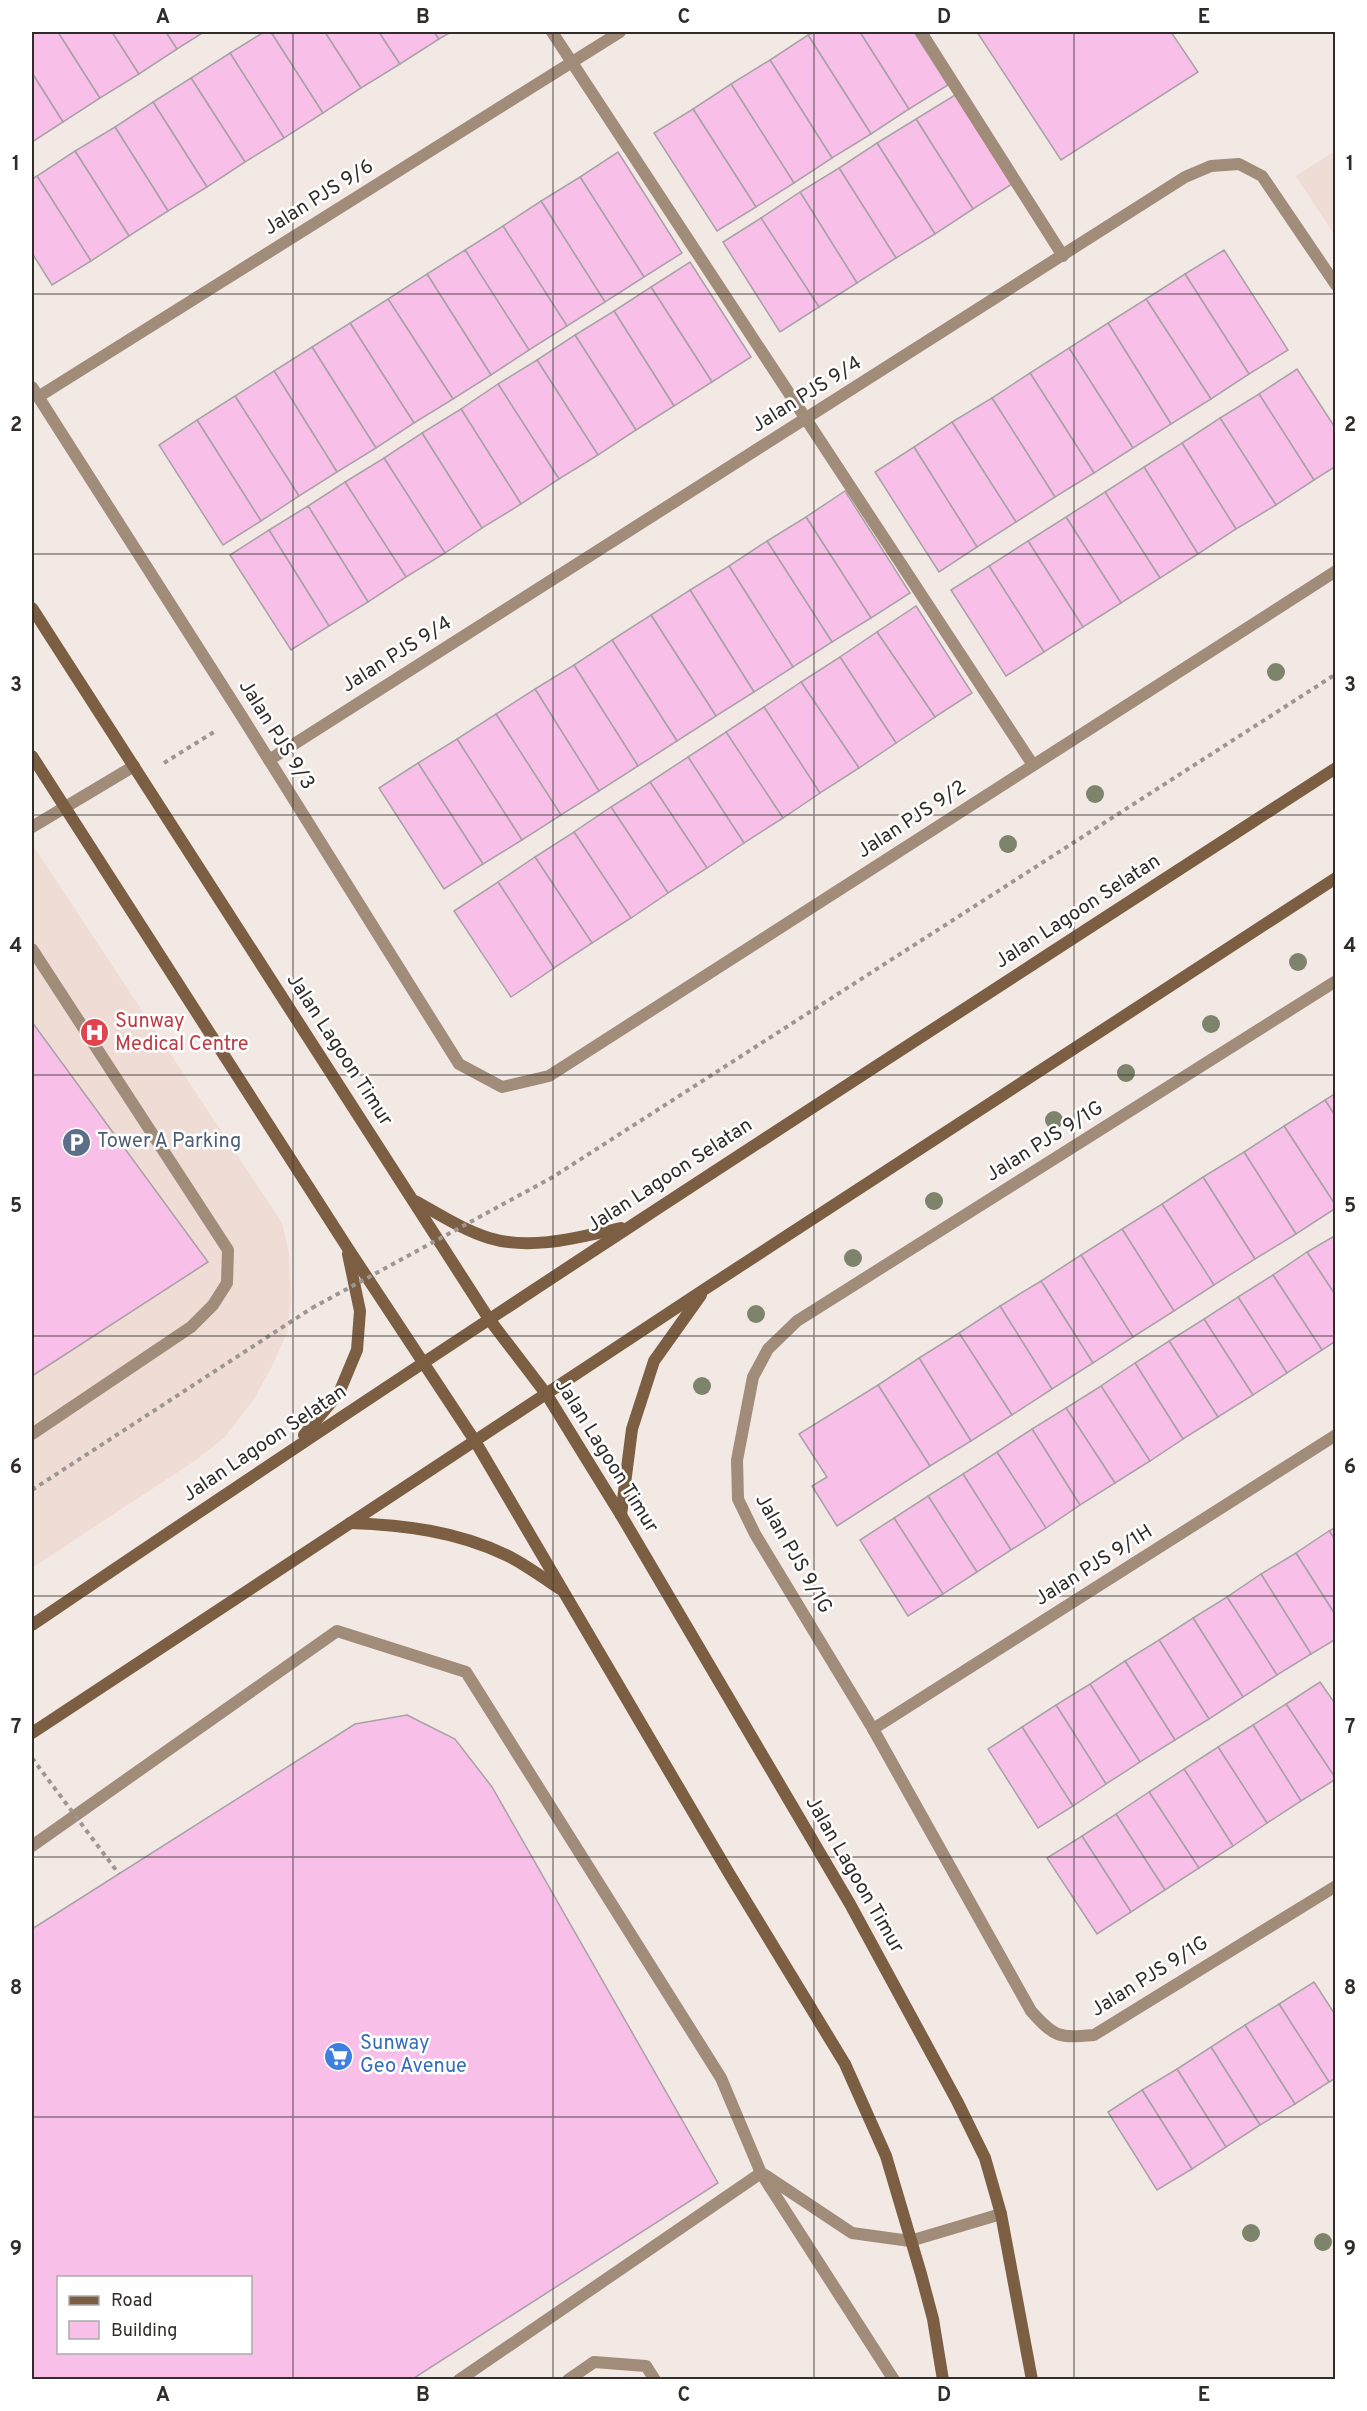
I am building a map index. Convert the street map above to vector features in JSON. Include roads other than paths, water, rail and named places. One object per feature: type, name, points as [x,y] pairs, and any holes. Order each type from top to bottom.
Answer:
[{"type":"main road","name":"Jalan Lagoon Timur","points":[[32,608],[489,1319],[547,1395],[621,1515],[850,1904],[985,2158],[1002,2214],[1032,2379]]},
{"type":"main road","points":[[32,756],[347,1247],[475,1441],[561,1590],[845,2064],[886,2156],[933,2319],[943,2379]]},
{"type":"main road","name":"Jalan Lagoon Selatan","points":[[32,1625],[296,1446],[628,1226],[1335,768]]},
{"type":"main road","points":[[32,1733],[705,1289],[1335,878]]},
{"type":"main road","points":[[412,1199],[465,1229],[491,1239],[521,1243],[568,1240],[628,1226]]},
{"type":"main road","points":[[296,1446],[339,1393],[357,1350],[360,1311],[347,1247]]},
{"type":"main road","points":[[621,1515],[632,1430],[654,1361],[705,1289]]},
{"type":"main road","points":[[350,1522],[399,1525],[452,1534],[506,1556],[561,1590]]},
{"type":"street","points":[[552,32],[1033,765]]},
{"type":"street","name":"Jalan PJS 9/6","points":[[35,392],[620,32]]},
{"type":"street","points":[[921,32],[1063,256]]},
{"type":"street","name":"Jalan PJS 9/4","points":[[269,760],[1185,177],[1211,166],[1239,164],[1262,176],[1335,285]]},
{"type":"street","name":"Jalan PJS 9/3","points":[[35,392],[241,715],[459,1064],[502,1087]]},
{"type":"street","name":"Jalan PJS 9/2","points":[[502,1087],[549,1076],[1335,571]]},
{"type":"street","points":[[32,827],[134,766]]},
{"type":"street","points":[[32,949],[228,1250],[227,1282],[213,1305],[191,1327],[32,1434]]},
{"type":"street","name":"Jalan PJS 9/1G","points":[[1335,981],[797,1322],[768,1349],[753,1377],[738,1460],[738,1499],[755,1534],[873,1729],[1031,2011],[1048,2031],[1069,2037],[1094,2035],[1335,1886]]},
{"type":"street","name":"Jalan PJS 9/1H","points":[[873,1729],[1335,1435]]},
{"type":"street","points":[[32,1846],[337,1631],[465,1672],[721,2078],[761,2173],[894,2379]]},
{"type":"street","points":[[761,2173],[852,2232],[910,2241],[1002,2214]]},
{"type":"street","points":[[459,2379],[761,2173]]},
{"type":"street","points":[[568,2379],[594,2362],[646,2366],[655,2379]]},
{"type":"place","name":"Sunway Medical Centre","points":[[94,1033]]},
{"type":"place","name":"Tower A Parking","points":[[76,1142]]},
{"type":"place","name":"Sunway Geo Avenue","points":[[339,2056]]}]
